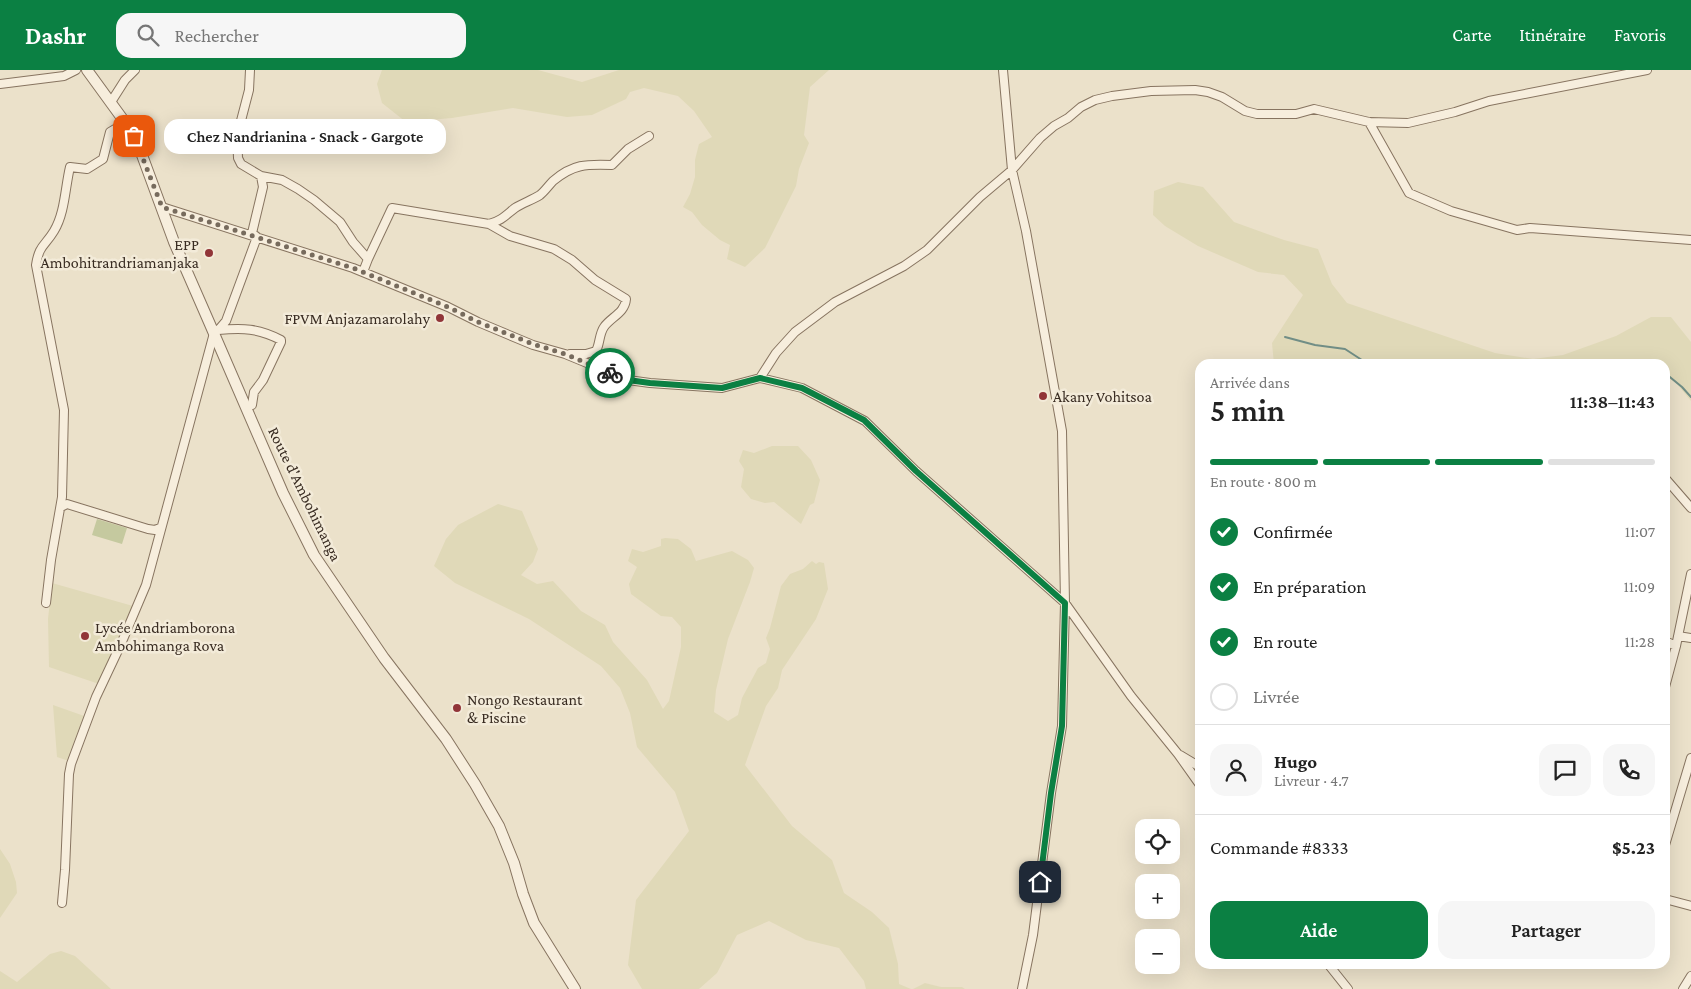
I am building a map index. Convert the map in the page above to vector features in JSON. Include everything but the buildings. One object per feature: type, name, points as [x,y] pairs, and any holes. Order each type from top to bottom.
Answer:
[{"type":"street","points":[[0,84],[64,76],[76,70]]},
{"type":"street","name":"Route d'Ambohimanga","points":[[87,70],[134,136],[174,242],[216,332],[283,493],[314,555],[384,658],[446,739],[474,784],[499,826],[514,863],[534,923],[575,989]]},
{"type":"street","points":[[111,102],[125,80],[135,70]]},
{"type":"street","points":[[250,70],[249,90],[237,136],[237,150],[241,164],[261,176],[282,180],[314,200],[340,222],[352,242],[368,259]]},
{"type":"street","points":[[1003,70],[1012,170],[1026,231],[1062,431],[1065,603],[1062,726],[1051,793],[1033,935],[1022,989]]},
{"type":"street","points":[[760,378],[776,353],[795,332],[835,302],[904,266],[926,250],[1012,170],[1040,138],[1080,107],[1095,100],[1151,90],[1195,90],[1222,97],[1245,111],[1257,114],[1296,114],[1314,109],[1369,122],[1408,123],[1455,112],[1489,101],[1647,70]]},
{"type":"street","points":[[1369,122],[1409,193],[1451,211],[1517,230],[1530,228],[1691,240]]},
{"type":"street","points":[[46,603],[61,507],[64,410],[36,265],[38,254],[43,244],[54,232],[60,216],[70,167],[87,169],[103,159],[110,132],[125,123]]},
{"type":"street","points":[[489,224],[504,218],[515,208],[540,195],[564,173],[578,166],[591,164],[612,165],[628,149],[649,136]]},
{"type":"street","points":[[257,237],[252,233],[263,187],[261,176]]},
{"type":"street","points":[[162,207],[363,272],[448,307],[478,322],[533,344],[565,354],[628,380],[722,388],[760,378],[802,388],[864,420],[916,471],[1065,603],[1131,696],[1195,778]]},
{"type":"street","points":[[363,272],[392,208],[489,224],[510,236],[554,249],[572,260],[595,280],[626,299],[626,303],[619,314],[604,327],[596,351],[586,354],[565,354]]},
{"type":"street","points":[[62,903],[71,764],[96,697],[146,585],[160,528],[216,332],[226,321],[257,237]]},
{"type":"street","points":[[216,332],[239,328],[256,330],[281,340],[282,342],[254,392],[252,404]]},
{"type":"street","points":[[1670,484],[1691,508]]},
{"type":"street","points":[[61,507],[68,504],[148,529],[160,528]]},
{"type":"street","points":[[1670,668],[1691,574]]},
{"type":"street","points":[[1678,636],[1691,638]]},
{"type":"street","points":[[1670,644],[1676,646]]},
{"type":"street","points":[[1178,754],[1195,764]]},
{"type":"street","points":[[1670,828],[1691,758]]},
{"type":"street","points":[[1670,900],[1691,906]]},
{"type":"street","points":[[1332,969],[1348,989]]},
{"type":"street","points":[[1683,989],[1691,976]]},
{"type":"shaded area","points":[[382,70],[538,70],[582,82],[619,70],[829,70],[810,87],[804,135],[809,143],[799,169],[796,186],[765,248],[745,267],[727,259],[730,245],[720,240],[702,225],[692,212],[683,207],[690,194],[695,177],[695,160],[699,144],[712,137],[694,111],[678,96],[644,88],[630,92],[626,99],[592,115],[567,117],[513,108],[452,118],[406,122],[382,103],[377,84]]},
{"type":"shaded area","points":[[1178,182],[1203,187],[1234,222],[1284,240],[1318,249],[1332,284],[1347,303],[1495,353],[1533,359],[1274,359],[1272,343],[1303,295],[1284,275],[1258,272],[1198,246],[1165,226],[1153,215],[1154,191]]},
{"type":"shaded area","points":[[1651,317],[1671,317],[1691,342],[1691,401],[1670,379],[1670,359],[1533,359],[1563,355],[1616,336]]},
{"type":"shaded area","points":[[772,446],[798,446],[811,460],[820,480],[814,503],[810,505],[801,524],[774,502],[765,503],[751,499],[741,487],[744,469],[739,461],[743,450],[754,453]]},
{"type":"shaded area","points":[[498,504],[522,511],[538,549],[533,562],[521,575],[537,584],[553,581],[581,611],[605,625],[613,642],[647,680],[663,709],[669,701],[681,647],[681,627],[672,617],[661,616],[631,594],[629,584],[637,567],[628,561],[632,549],[643,552],[661,546],[661,539],[678,539],[691,549],[696,561],[732,551],[748,560],[754,568],[728,639],[716,690],[714,712],[728,721],[738,715],[742,698],[758,668],[766,663],[770,649],[766,638],[781,586],[790,574],[803,569],[812,561],[816,564],[819,562],[824,563],[828,589],[816,619],[782,670],[778,688],[766,706],[745,765],[792,826],[832,860],[844,893],[872,912],[889,928],[898,964],[899,984],[911,989],[866,989],[864,981],[839,948],[806,940],[769,921],[737,935],[717,973],[699,989],[642,989],[628,965],[636,900],[689,831],[675,792],[637,747],[630,713],[620,688],[601,666],[529,619],[455,583],[434,566],[446,539],[458,525]]},
{"type":"shaded area","points":[[52,583],[133,606],[99,684],[49,667],[48,619]]},
{"type":"shaded area","points":[[53,705],[87,717],[69,761],[57,757]]},
{"type":"shaded area","points":[[0,849],[10,864],[16,882],[17,893],[0,918]]},
{"type":"shaded area","points":[[61,951],[75,956],[111,989],[0,989],[0,971],[17,982],[50,954]]},
{"type":"shaded area","points":[[925,983],[941,987],[962,987],[965,989],[913,989]]},
{"type":"green space","points":[[97,519],[127,528],[122,544],[92,535]]},
{"type":"waterway","points":[[1285,337],[1315,345],[1345,349],[1360,359]]},
{"type":"waterway","points":[[1670,377],[1691,397]]},
{"type":"way so far","points":[[134,136],[162,207],[353,268],[448,307],[478,322],[533,344],[565,354],[610,373]]},
{"type":"place","name":"Chez Nandrianina - Snack - Gargote","points":[[134,136]]},
{"type":"place","name":"EPP Ambohitrandriamanjaka","points":[[209,253]]},
{"type":"place","name":"FPVM Anjazamarolahy","points":[[440,318]]},
{"type":"place","name":"Akany Vohitsoa","points":[[1043,396]]},
{"type":"place","name":"Lycée Andriamborona Ambohimanga Rova","points":[[85,636]]},
{"type":"place","name":"Nongo Restaurant & Piscine","points":[[457,708]]},
{"type":"route","points":[[610,373],[628,380],[650,383],[722,388],[760,378],[802,388],[864,420],[916,471],[1065,603],[1062,726],[1051,793],[1040,882]]}]
